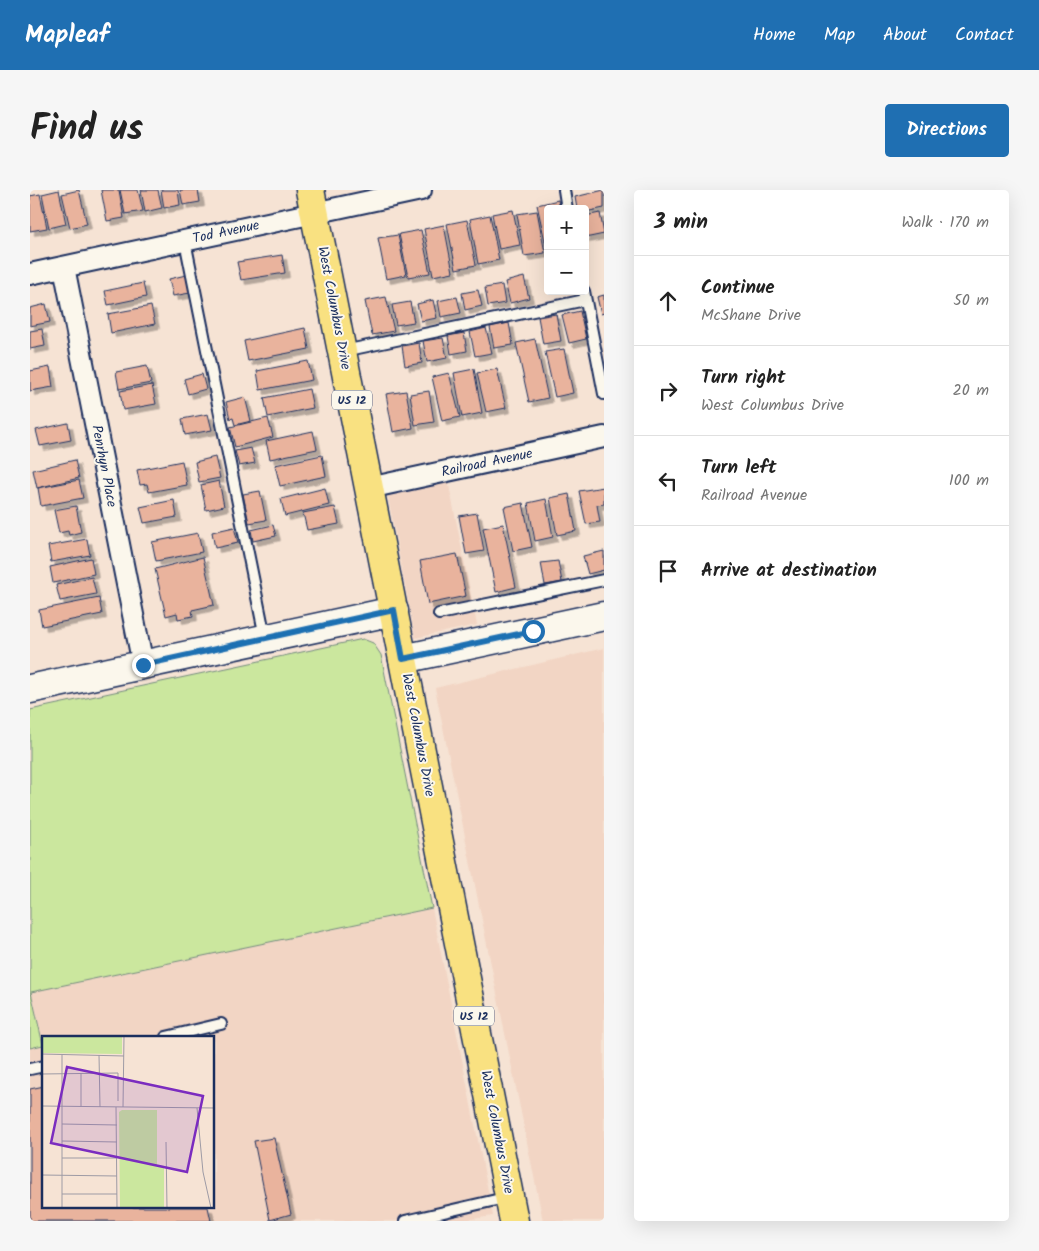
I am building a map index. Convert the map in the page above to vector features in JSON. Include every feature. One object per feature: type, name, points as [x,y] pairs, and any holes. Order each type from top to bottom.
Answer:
[{"type":"main road","name":"West Columbus Drive","points":[[312,201],[512,1209]]},
{"type":"street","name":"Tod Avenue","points":[[30,274],[185,241],[312,201],[421,190]]},
{"type":"street","name":"Penrhyn Place","points":[[64,267],[143,665]]},
{"type":"street","name":"Railroad Avenue","points":[[369,488],[604,437]]},
{"type":"street","points":[[30,690],[394,610]]},
{"type":"street","points":[[403,659],[604,616]]},
{"type":"lane","points":[[564,190],[566,205]]},
{"type":"lane","points":[[185,241],[266,638]]},
{"type":"lane","points":[[342,351],[584,296],[604,394]]},
{"type":"lane","points":[[438,614],[604,580]]},
{"type":"lane","points":[[170,1036],[221,1024]]},
{"type":"lane","points":[[405,1221],[512,1209]]},
{"type":"shaded area","points":[[448,480],[477,625],[415,638],[387,492]]},
{"type":"shaded area","points":[[604,648],[604,1221],[543,1221],[435,688]]},
{"type":"shaded area","points":[[432,908],[493,1216],[459,1221],[30,1221],[30,1048],[42,1045],[42,1208],[215,1208],[215,1036],[42,1036],[42,1041],[31,992]]},
{"type":"green space","points":[[363,639],[373,643],[381,655],[432,908],[31,992],[42,1045],[30,1048],[30,710]]},
{"type":"building","points":[[59,190],[66,224],[49,228],[42,194]]},
{"type":"building","points":[[79,190],[87,224],[70,228],[62,194]]},
{"type":"building","points":[[101,190],[119,190],[124,218],[107,221]]},
{"type":"building","points":[[120,190],[138,190],[143,211],[125,214]]},
{"type":"building","points":[[141,190],[158,190],[162,208],[145,212]]},
{"type":"building","points":[[161,190],[178,190],[180,205],[164,208]]},
{"type":"building","points":[[180,190],[198,190],[200,202],[183,205]]},
{"type":"building","points":[[604,190],[604,208],[589,211],[589,205],[576,205],[575,197]]},
{"type":"building","points":[[40,194],[47,228],[30,231],[30,196]]},
{"type":"building","points":[[558,200],[559,205],[544,205],[544,236],[537,205]]},
{"type":"building","points":[[513,210],[520,245],[499,249],[492,214]]},
{"type":"building","points":[[537,211],[544,253],[524,256],[517,214]]},
{"type":"building","points":[[600,213],[604,234],[589,237],[589,215]]},
{"type":"building","points":[[490,215],[499,260],[478,264],[470,219]]},
{"type":"building","points":[[467,220],[476,265],[456,269],[447,224]]},
{"type":"building","points":[[444,225],[453,272],[433,276],[424,229]]},
{"type":"building","points":[[421,230],[430,273],[408,277],[399,234]]},
{"type":"building","points":[[398,235],[406,275],[386,279],[378,238]]},
{"type":"building","points":[[282,255],[285,273],[241,280],[237,262]]},
{"type":"building","points":[[186,275],[190,293],[173,296],[169,279]]},
{"type":"building","points":[[524,277],[529,298],[510,303],[505,282]]},
{"type":"building","points":[[143,283],[146,297],[108,305],[105,291]]},
{"type":"building","points":[[502,285],[505,303],[488,306],[485,288]]},
{"type":"building","points":[[478,290],[482,306],[465,310],[462,293]]},
{"type":"building","points":[[604,295],[604,313],[601,314],[597,297]]},
{"type":"building","points":[[386,297],[394,331],[372,335],[365,301]]},
{"type":"building","points":[[457,297],[461,313],[441,317],[438,301]]},
{"type":"building","points":[[433,300],[437,318],[421,321],[417,304]]},
{"type":"building","points":[[410,302],[414,322],[396,325],[392,305]]},
{"type":"building","points":[[46,304],[50,322],[30,326],[30,308]]},
{"type":"building","points":[[151,306],[155,324],[111,333],[108,314]]},
{"type":"building","points":[[580,311],[586,339],[569,343],[562,315]]},
{"type":"building","points":[[556,314],[561,341],[543,344],[538,317]]},
{"type":"building","points":[[509,323],[513,345],[494,348],[490,327]]},
{"type":"building","points":[[305,328],[309,349],[248,361],[244,341]]},
{"type":"building","points":[[486,328],[492,353],[475,356],[470,332]]},
{"type":"building","points":[[42,329],[45,346],[30,349],[30,331]]},
{"type":"building","points":[[464,333],[467,351],[451,354],[448,336]]},
{"type":"building","points":[[443,338],[447,358],[427,362],[423,341]]},
{"type":"building","points":[[535,339],[548,398],[529,402],[516,343]]},
{"type":"building","points":[[419,343],[422,363],[405,366],[402,346]]},
{"type":"building","points":[[564,349],[573,393],[555,397],[545,352]]},
{"type":"building","points":[[308,361],[312,380],[260,390],[257,371]]},
{"type":"building","points":[[147,366],[151,383],[119,389],[116,372]]},
{"type":"building","points":[[50,367],[53,387],[30,391],[30,371]]},
{"type":"building","points":[[474,369],[482,413],[462,417],[454,373]]},
{"type":"building","points":[[497,369],[506,408],[486,412],[477,373]]},
{"type":"building","points":[[449,373],[460,417],[442,421],[432,377]]},
{"type":"building","points":[[202,374],[206,389],[188,394],[184,379]]},
{"type":"building","points":[[152,385],[156,404],[123,410],[120,391]]},
{"type":"building","points":[[309,389],[313,408],[268,417],[264,398]]},
{"type":"building","points":[[406,391],[413,428],[393,432],[386,394]]},
{"type":"building","points":[[429,391],[434,422],[415,425],[410,394]]},
{"type":"building","points":[[245,397],[251,421],[235,425],[233,418],[230,419],[226,402]]},
{"type":"building","points":[[208,414],[212,430],[185,435],[182,419]]},
{"type":"building","points":[[268,418],[273,437],[235,447],[230,427]]},
{"type":"building","points":[[68,423],[71,440],[40,446],[36,430]]},
{"type":"building","points":[[313,431],[317,449],[270,459],[266,441]]},
{"type":"building","points":[[251,448],[255,463],[239,466],[235,451]]},
{"type":"building","points":[[322,455],[326,476],[280,486],[275,465]]},
{"type":"building","points":[[215,457],[220,478],[199,482],[195,462]]},
{"type":"building","points":[[75,460],[79,478],[37,488],[33,470]]},
{"type":"building","points":[[182,461],[187,485],[149,492],[147,484],[140,485],[137,470]]},
{"type":"building","points":[[79,480],[83,498],[41,506],[38,488]]},
{"type":"building","points":[[219,481],[224,506],[206,510],[201,485]]},
{"type":"building","points":[[604,487],[604,504],[597,505],[600,522],[586,524],[579,491]]},
{"type":"building","points":[[325,488],[329,505],[285,516],[281,499]]},
{"type":"building","points":[[260,491],[266,520],[249,523],[243,494]]},
{"type":"building","points":[[569,494],[576,531],[557,535],[550,498]]},
{"type":"building","points":[[546,499],[553,537],[535,541],[528,503]]},
{"type":"building","points":[[174,500],[177,517],[144,523],[140,507]]},
{"type":"building","points":[[523,503],[532,547],[513,551],[504,507]]},
{"type":"building","points":[[76,506],[81,532],[69,535],[68,531],[59,533],[54,510]]},
{"type":"building","points":[[335,507],[339,524],[307,530],[303,513]]},
{"type":"building","points":[[477,513],[484,551],[466,554],[459,516]]},
{"type":"building","points":[[503,524],[516,587],[496,592],[483,528]]},
{"type":"building","points":[[273,525],[276,536],[253,541],[251,530]]},
{"type":"building","points":[[234,527],[238,543],[215,548],[212,532]]},
{"type":"building","points":[[198,533],[202,552],[156,561],[152,542]]},
{"type":"building","points":[[87,539],[90,555],[51,562],[48,546]]},
{"type":"building","points":[[604,551],[604,570],[588,574],[583,556]]},
{"type":"building","points":[[457,554],[466,596],[428,604],[420,561]]},
{"type":"building","points":[[203,557],[214,605],[192,610],[193,616],[178,619],[177,613],[166,616],[155,569]]},
{"type":"building","points":[[91,558],[94,574],[53,583],[50,567]]},
{"type":"building","points":[[558,561],[562,582],[545,585],[541,563]]},
{"type":"building","points":[[92,577],[96,594],[60,601],[56,585]]},
{"type":"building","points":[[99,598],[102,614],[42,626],[39,610]]},
{"type":"building","points":[[42,1086],[42,1208],[208,1208],[211,1221],[30,1221],[30,1089]]},
{"type":"building","points":[[274,1138],[291,1214],[270,1220],[254,1141]]},
{"type":"route","points":[[143,665],[394,610],[403,659],[533,631]]}]
